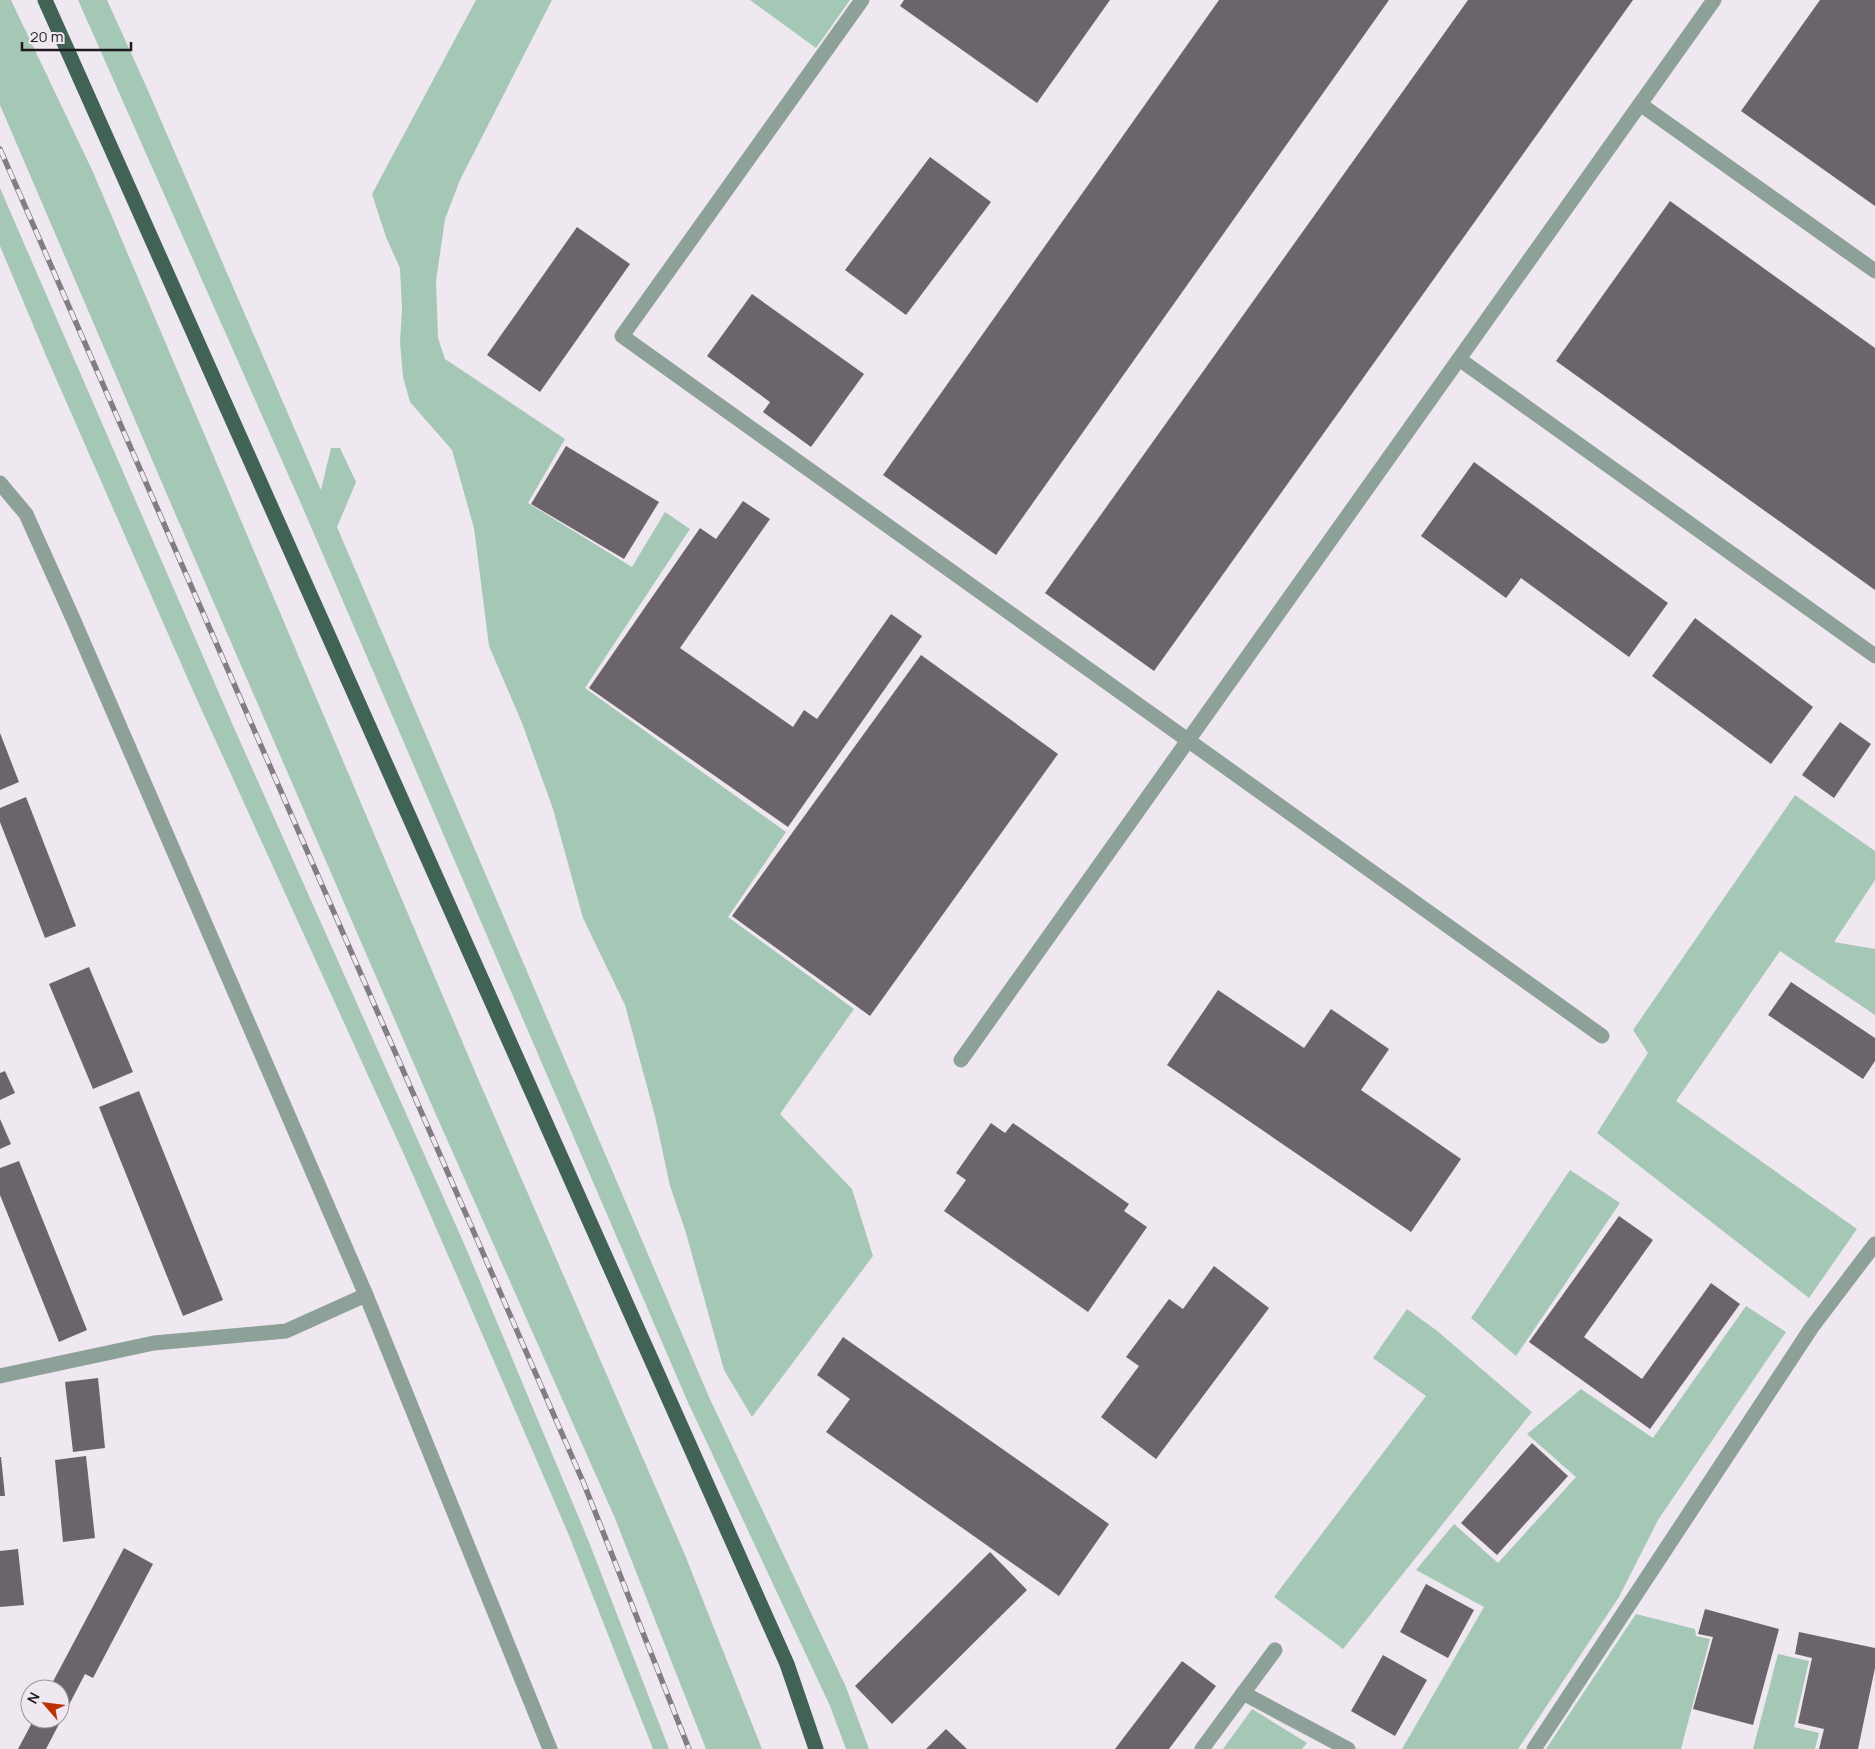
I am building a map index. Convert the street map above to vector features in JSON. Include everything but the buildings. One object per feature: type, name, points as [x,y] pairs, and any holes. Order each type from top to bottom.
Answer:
[{"type":"main road","points":[[45,0],[787,1664],[816,1749]]},
{"type":"street","points":[[862,0],[622,336],[1602,1036]]},
{"type":"street","points":[[961,1060],[1714,0]]},
{"type":"street","points":[[1640,104],[1875,271]]},
{"type":"street","points":[[1459,359],[1875,656]]},
{"type":"street","points":[[0,484],[26,514],[366,1295],[550,1749]]},
{"type":"street","points":[[1534,1749],[1812,1327],[1875,1244]]},
{"type":"street","points":[[0,1376],[154,1344],[286,1331],[366,1295]]},
{"type":"street","points":[[1202,1749],[1275,1650]]},
{"type":"street","points":[[1244,1693],[1348,1749]]},
{"type":"green space","points":[[0,0],[11,0],[93,172],[476,1074],[685,1555],[762,1749],[706,1749],[614,1516],[433,1108],[0,105]]},
{"type":"green space","points":[[78,0],[107,0],[321,490],[331,448],[340,448],[356,482],[337,527],[709,1397],[846,1687],[869,1749],[846,1749],[830,1706],[686,1398],[299,499]]},
{"type":"green space","points":[[476,0],[552,0],[460,180],[445,219],[436,281],[438,338],[445,359],[565,439],[528,503],[632,567],[665,512],[690,529],[585,688],[786,832],[728,917],[854,1009],[780,1114],[852,1189],[873,1256],[752,1417],[724,1370],[686,1233],[670,1186],[655,1116],[625,1005],[583,918],[553,809],[522,723],[489,646],[474,528],[452,450],[410,402],[403,377],[400,342],[402,309],[400,268],[386,237],[372,194]]},
{"type":"green space","points":[[750,0],[850,0],[816,48]]},
{"type":"green space","points":[[0,188],[235,730],[466,1248],[589,1542],[669,1749],[653,1749],[568,1533],[464,1292],[406,1159],[194,693],[47,358],[0,246]]},
{"type":"green space","points":[[1795,795],[1875,851],[1875,880],[1834,942],[1875,949],[1875,1015],[1780,951],[1676,1101],[1857,1229],[1809,1298],[1597,1133],[1648,1053],[1633,1030]]},
{"type":"green space","points":[[1570,1170],[1620,1203],[1516,1356],[1471,1318]]},
{"type":"green space","points":[[1746,1306],[1786,1332],[1658,1520],[1619,1597],[1518,1749],[1402,1749],[1484,1607],[1416,1570],[1454,1524],[1498,1563],[1576,1477],[1527,1434],[1581,1389],[1653,1438]]},
{"type":"green space","points":[[1407,1309],[1436,1330],[1532,1412],[1343,1649],[1274,1597],[1426,1396],[1373,1358]]},
{"type":"green space","points":[[1636,1614],[1695,1629],[1696,1636],[1710,1639],[1681,1749],[1546,1749]]},
{"type":"green space","points":[[1778,1654],[1809,1661],[1794,1727],[1819,1733],[1815,1749],[1753,1749]]},
{"type":"green space","points":[[1252,1709],[1307,1743],[1302,1749],[1223,1749]]},
{"type":"railway","points":[[0,149],[584,1484],[689,1749]]}]
